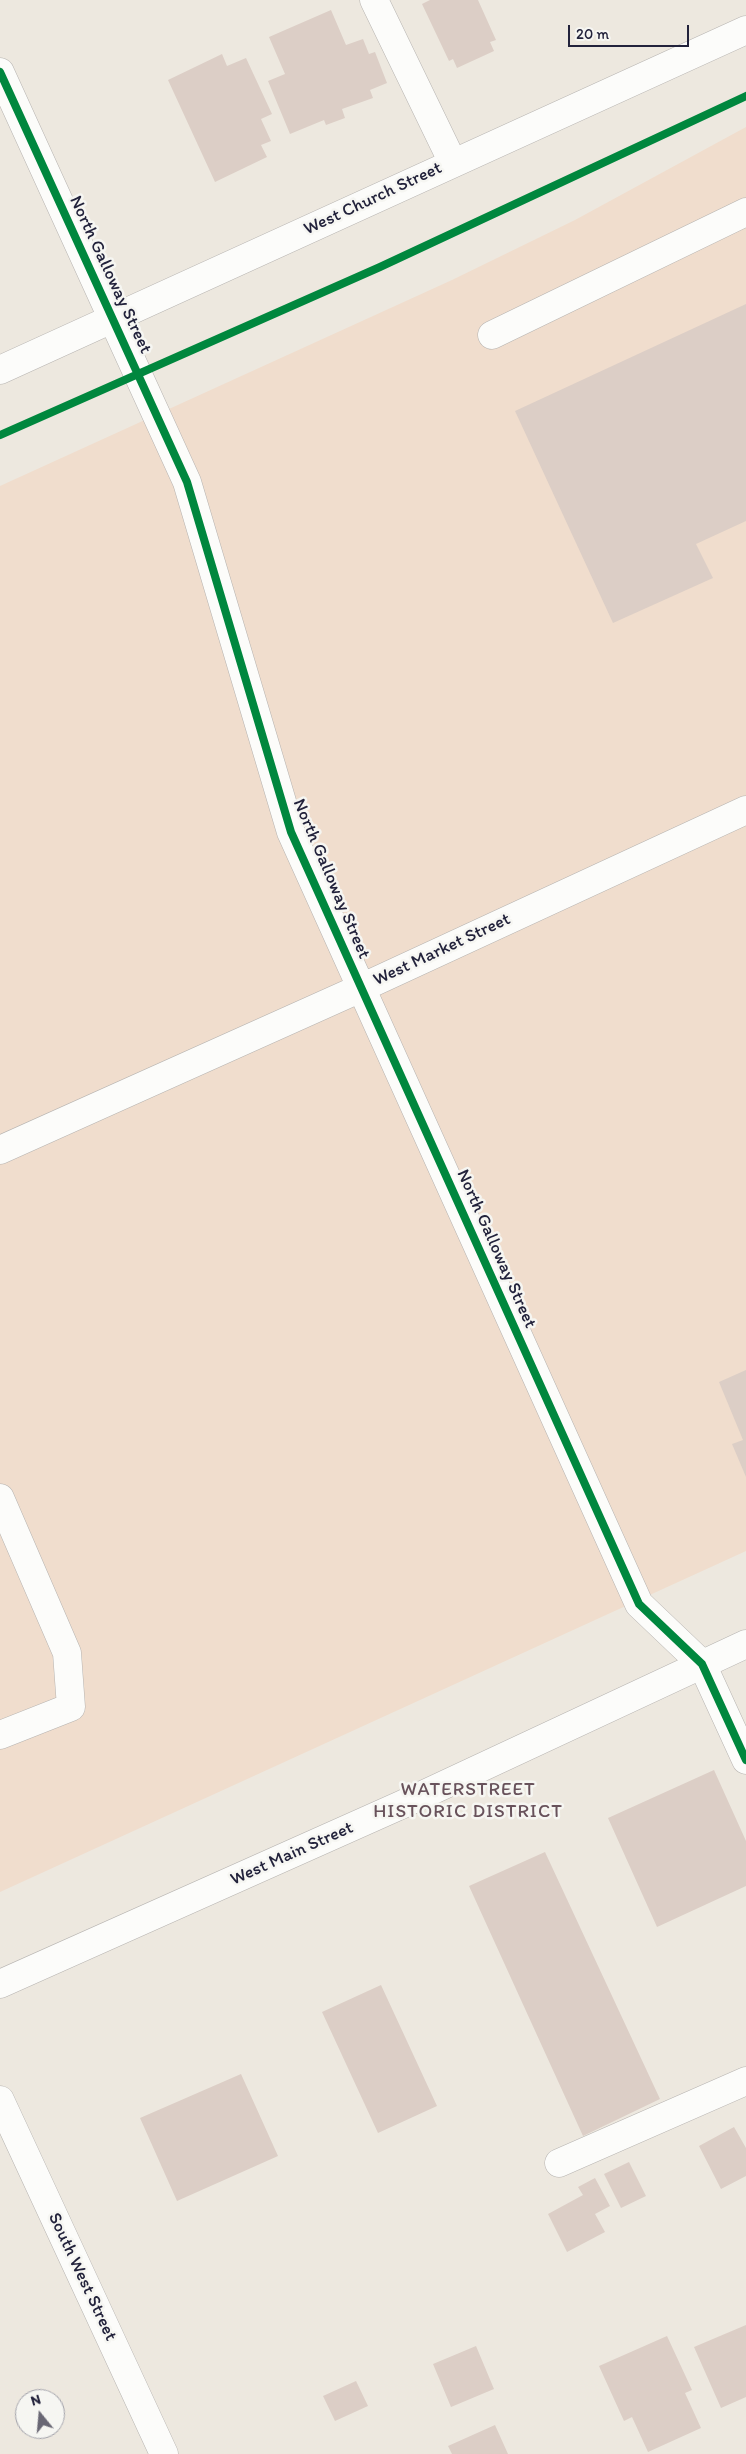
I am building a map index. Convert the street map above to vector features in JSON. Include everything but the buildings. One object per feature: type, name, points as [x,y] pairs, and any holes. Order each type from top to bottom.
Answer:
[{"type":"main road","points":[[374,0],[453,162]]},
{"type":"main road","name":"West Church Street","points":[[0,370],[746,30]]},
{"type":"main road","name":"North Galloway Street","points":[[0,72],[187,482],[291,832],[639,1604],[702,1664]]},
{"type":"main road","points":[[492,335],[746,212]]},
{"type":"main road","name":"West Market Street","points":[[0,1150],[361,988],[746,810]]},
{"type":"main road","points":[[0,1498],[67,1653],[71,1707],[0,1735]]},
{"type":"main road","name":"West Main Street","points":[[0,1984],[401,1805],[746,1644]]},
{"type":"main road","points":[[702,1664],[746,1760]]},
{"type":"main road","points":[[559,2163],[746,2080]]},
{"type":"main road","name":"South West Street","points":[[0,2100],[162,2453]]},
{"type":"shaded area","points":[[746,127],[746,1551],[0,1892],[0,486],[452,280],[575,220]]},
{"type":"cycle path","points":[[0,72],[187,482],[291,832],[639,1604],[702,1664],[746,1760]]},
{"type":"cycle path","points":[[0,435],[380,267],[746,96]]},
{"type":"district","name":"WATERSTREET HISTORIC DISTRICT","points":[[468,1801]]}]
